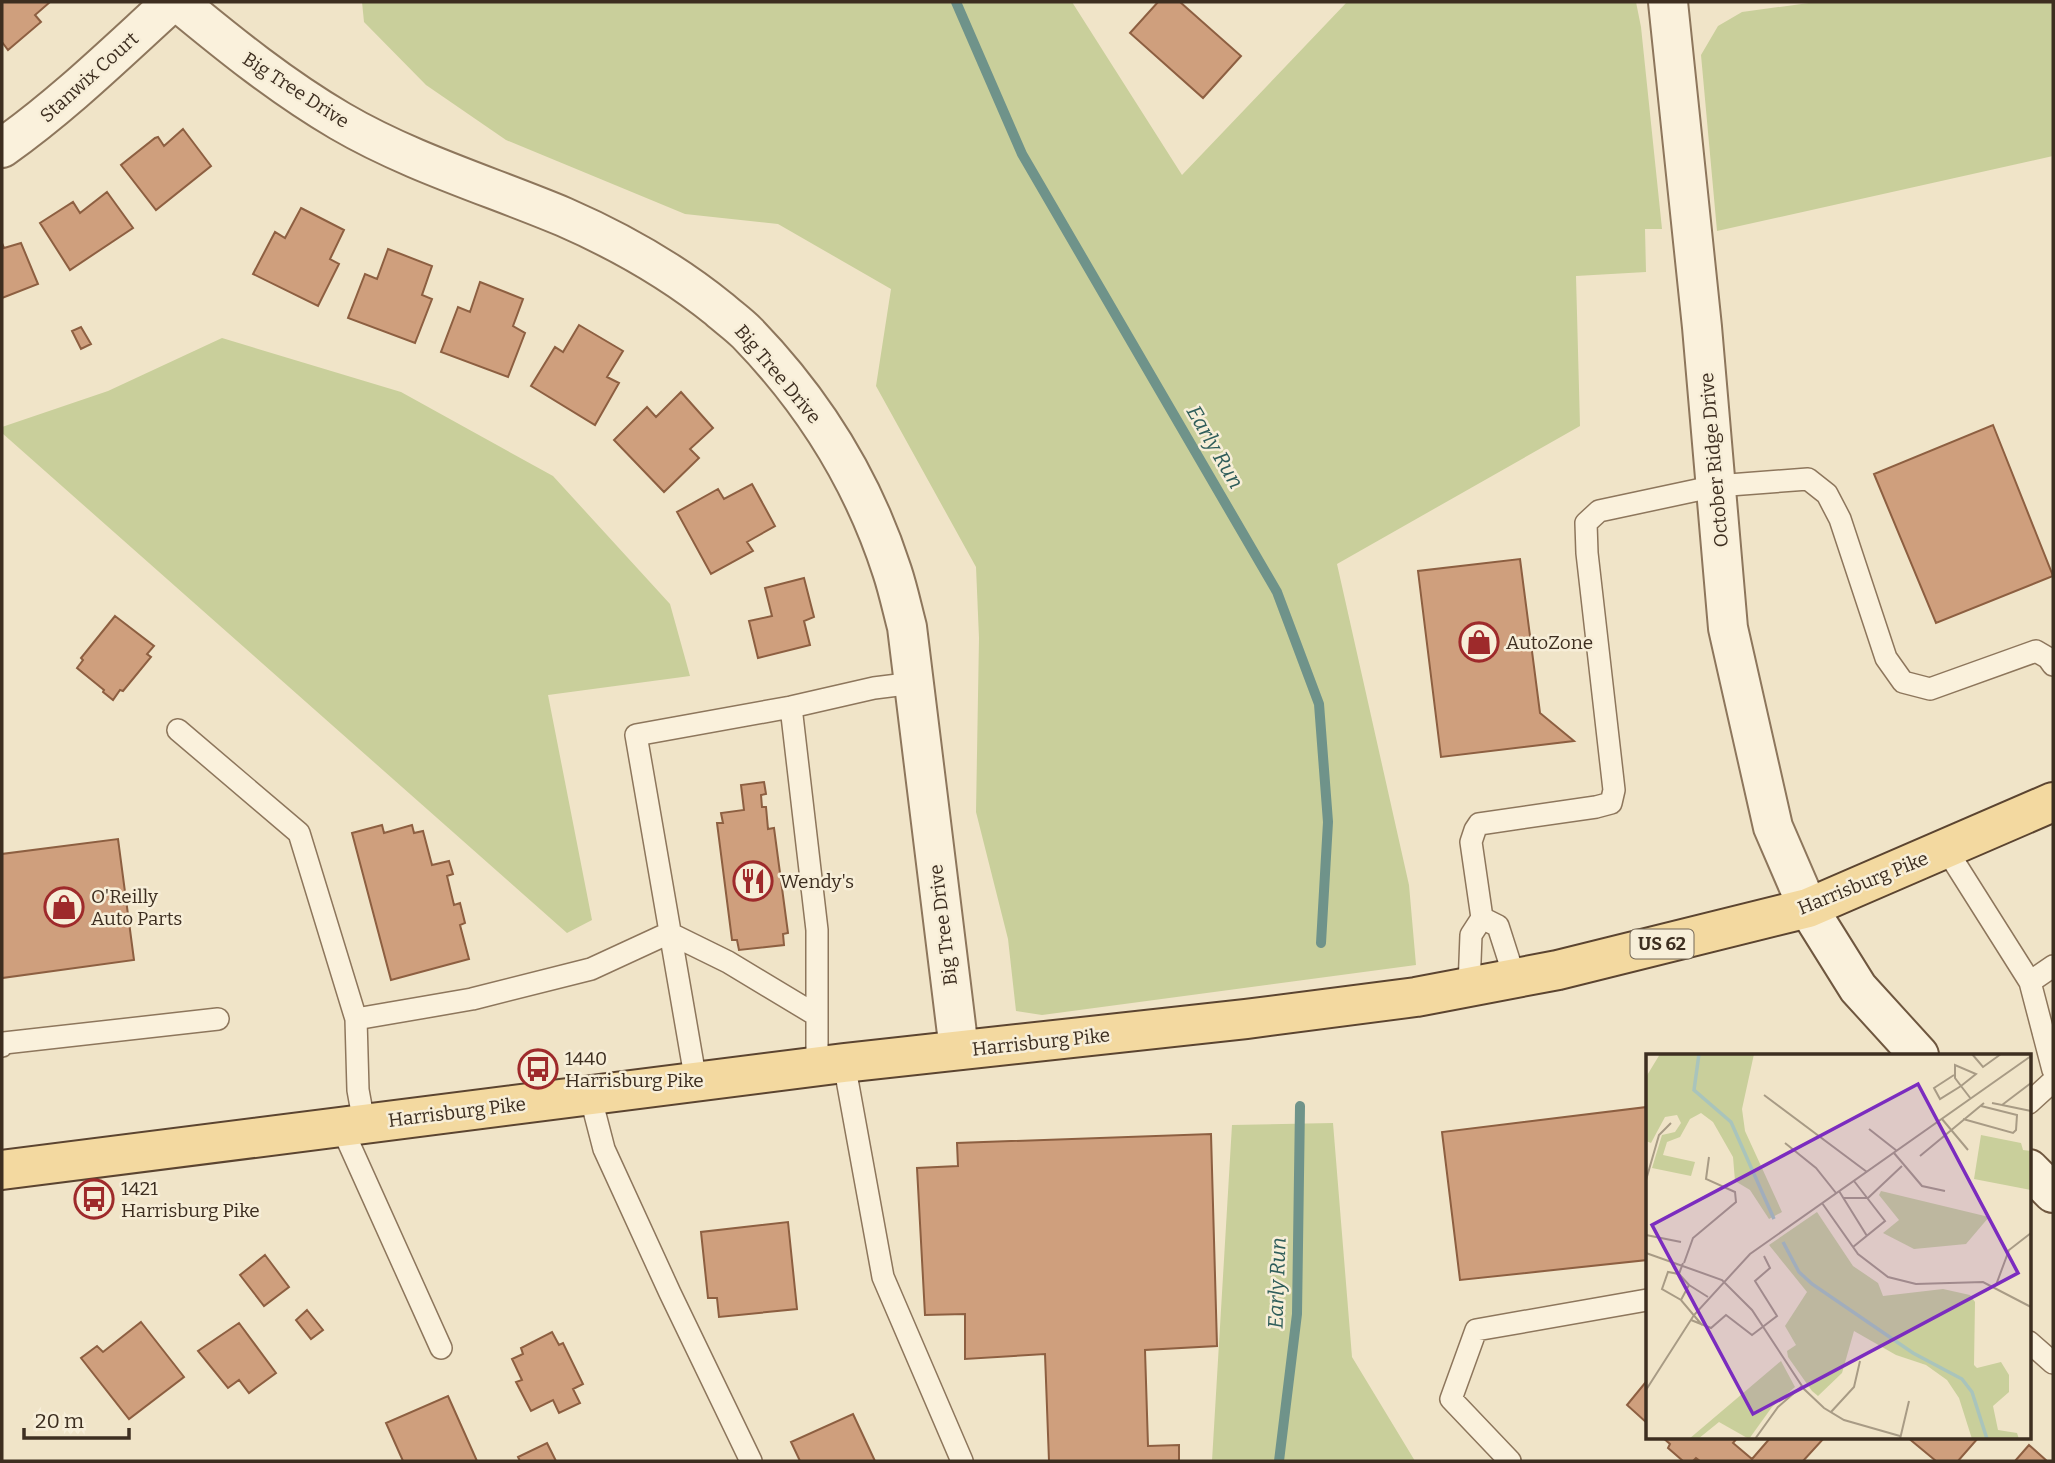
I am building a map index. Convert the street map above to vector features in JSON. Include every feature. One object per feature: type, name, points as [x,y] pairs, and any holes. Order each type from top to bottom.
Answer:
[{"type":"main road","name":"Harrisburg Pike","points":[[2,1170],[830,1065],[1323,1010],[1515,979],[1808,908],[2053,802]]},
{"type":"street","name":"Stanwix Court","points":[[2,148],[56,107],[172,2]]},
{"type":"street","name":"Big Tree Drive","points":[[178,2],[244,57],[341,122],[403,153],[566,218],[650,259],[702,295],[746,331],[800,393],[838,450],[867,506],[892,570],[907,627],[959,1050]]},
{"type":"street","name":"October Ridge Drive","points":[[1677,3],[1700,314],[1728,628],[1773,827],[1808,908],[1858,988],[1918,1054]]},
{"type":"street","points":[[2030,1171],[2053,1193]]},
{"type":"lane","points":[[1469,987],[1471,935],[1482,918],[1471,842],[1479,824],[1611,803],[1614,790],[1587,553],[1586,523],[1599,511],[1716,486],[1808,479],[1827,494],[1840,519],[1886,659],[1903,682],[1930,689],[2036,651],[2048,658],[2053,665]]},
{"type":"lane","points":[[696,1082],[636,735],[914,682]]},
{"type":"lane","points":[[791,707],[817,930],[816,1015],[883,1277],[962,1461]]},
{"type":"lane","points":[[178,730],[299,833],[356,1018],[358,1090],[353,1125],[441,1348]]},
{"type":"lane","points":[[1946,849],[2030,982],[2053,1070]]},
{"type":"lane","points":[[1482,918],[1498,926],[1515,979]]},
{"type":"lane","points":[[669,933],[728,962],[816,1015]]},
{"type":"lane","points":[[356,1018],[472,999],[591,969],[669,933]]},
{"type":"lane","points":[[2030,982],[2053,967]]},
{"type":"lane","points":[[2,1046],[4,1043],[218,1019]]},
{"type":"lane","points":[[2030,1102],[2053,1081]]},
{"type":"lane","points":[[590,1095],[604,1150],[751,1461]]},
{"type":"lane","points":[[1510,1461],[1451,1399],[1476,1330],[1646,1300]]},
{"type":"lane","points":[[2030,1343],[2053,1363]]},
{"type":"green space","points":[[362,2],[1072,2],[1182,175],[1347,2],[1636,2],[1641,27],[1662,229],[1645,229],[1646,272],[1576,276],[1580,426],[1337,564],[1409,885],[1416,965],[1042,1015],[1016,1011],[1008,939],[976,812],[979,638],[976,567],[876,386],[891,289],[778,224],[685,214],[506,140],[426,85],[364,22]]},
{"type":"green space","points":[[1816,2],[2053,2],[2053,156],[1717,231],[1701,55],[1718,26],[1742,12]]},
{"type":"green space","points":[[222,338],[401,392],[553,476],[670,604],[690,676],[548,695],[592,920],[567,933],[2,433],[2,427],[108,391]]},
{"type":"green space","points":[[1333,1123],[1352,1357],[1415,1461],[1212,1461],[1232,1125]]},
{"type":"building","points":[[2,2],[50,2],[35,15],[41,22],[8,50],[2,42]]},
{"type":"building","points":[[1158,2],[1180,2],[1241,56],[1203,98],[1130,33]]},
{"type":"building","points":[[183,129],[211,166],[156,210],[121,165],[155,138],[158,137],[164,146]]},
{"type":"building","points":[[107,192],[133,228],[70,270],[40,223],[73,202],[80,213]]},
{"type":"building","points":[[301,208],[344,230],[330,259],[339,264],[318,306],[253,274],[275,232],[285,238]]},
{"type":"building","points":[[2,243],[4,248],[21,243],[38,284],[2,298]]},
{"type":"building","points":[[388,249],[432,266],[422,295],[432,299],[415,343],[348,318],[365,274],[377,279]]},
{"type":"building","points":[[480,282],[523,299],[513,326],[525,333],[508,377],[441,352],[458,307],[470,312]]},
{"type":"building","points":[[579,325],[623,351],[607,377],[619,383],[595,425],[531,386],[555,347],[563,352]]},
{"type":"building","points":[[81,327],[91,344],[81,349],[72,331]]},
{"type":"building","points":[[681,392],[713,428],[690,449],[699,458],[664,492],[614,440],[647,407],[656,417]]},
{"type":"building","points":[[1993,425],[2053,576],[1936,623],[1874,474]]},
{"type":"building","points":[[752,484],[775,526],[747,542],[753,551],[711,574],[677,512],[718,489],[724,499]]},
{"type":"building","name":"AutoZone","points":[[1520,559],[1540,713],[1574,741],[1441,757],[1418,571]]},
{"type":"building","points":[[804,578],[814,617],[804,621],[810,645],[758,658],[749,621],[772,616],[765,588]]},
{"type":"building","points":[[115,616],[154,646],[147,654],[151,657],[113,700],[77,668],[83,660],[81,658]]},
{"type":"building","name":"Wendy's","points":[[764,782],[766,794],[761,795],[762,807],[766,807],[768,829],[774,828],[788,933],[783,934],[784,945],[739,950],[737,940],[732,940],[717,823],[723,823],[721,813],[744,810],[741,785]]},
{"type":"building","points":[[382,825],[384,833],[412,825],[414,833],[423,831],[432,865],[449,861],[453,874],[447,876],[454,905],[460,903],[465,923],[460,925],[469,959],[391,980],[352,833]]},
{"type":"building","name":"O'Reilly Auto Parts","points":[[118,839],[134,960],[2,978],[2,854]]},
{"type":"building","points":[[1646,1107],[1646,1260],[1460,1280],[1442,1132]]},
{"type":"building","points":[[1211,1134],[1217,1346],[1145,1350],[1148,1446],[1179,1445],[1179,1461],[1049,1461],[1045,1354],[965,1359],[965,1314],[925,1315],[917,1168],[958,1166],[957,1143]]},
{"type":"building","points":[[788,1222],[797,1309],[719,1317],[717,1298],[708,1298],[701,1232]]},
{"type":"building","points":[[265,1255],[289,1287],[264,1306],[240,1275]]},
{"type":"building","points":[[307,1310],[323,1330],[311,1339],[296,1320]]},
{"type":"building","points":[[141,1322],[184,1377],[129,1419],[81,1358],[97,1346],[103,1352]]},
{"type":"building","points":[[239,1323],[276,1373],[249,1393],[239,1380],[228,1388],[198,1351]]},
{"type":"building","points":[[552,1332],[559,1345],[563,1343],[583,1384],[573,1389],[580,1403],[559,1413],[553,1400],[531,1411],[516,1382],[522,1380],[512,1359],[523,1354],[521,1348]]},
{"type":"building","points":[[1645,1383],[1646,1422],[1627,1405]]},
{"type":"building","points":[[448,1396],[477,1461],[403,1461],[386,1423]]},
{"type":"building","points":[[853,1414],[875,1461],[800,1461],[791,1442]]},
{"type":"building","points":[[1663,1438],[1737,1438],[1733,1443],[1752,1459],[1770,1438],[1824,1438],[1803,1461],[1700,1461],[1696,1458],[1693,1461],[1683,1461],[1668,1448],[1670,1444]]},
{"type":"building","points":[[1908,1438],[1978,1438],[1958,1461],[1936,1461]]},
{"type":"building","points":[[547,1443],[556,1461],[520,1461],[518,1457]]},
{"type":"building","points":[[2029,1445],[2047,1461],[2015,1461]]},
{"type":"waterway","name":"Early Run","points":[[956,2],[1022,154],[1277,592],[1319,704],[1328,822],[1321,943]]},
{"type":"waterway","name":"Early Run","points":[[1279,1461],[1297,1314],[1300,1106]]},
{"type":"place","name":"AutoZone","points":[[1479,642]]},
{"type":"place","name":"Wendy's","points":[[753,881]]},
{"type":"place","name":"O'Reilly Auto Parts","points":[[64,907]]},
{"type":"place","name":"1440 Harrisburg Pike","points":[[538,1069]]},
{"type":"place","name":"1421 Harrisburg Pike","points":[[94,1199]]}]
